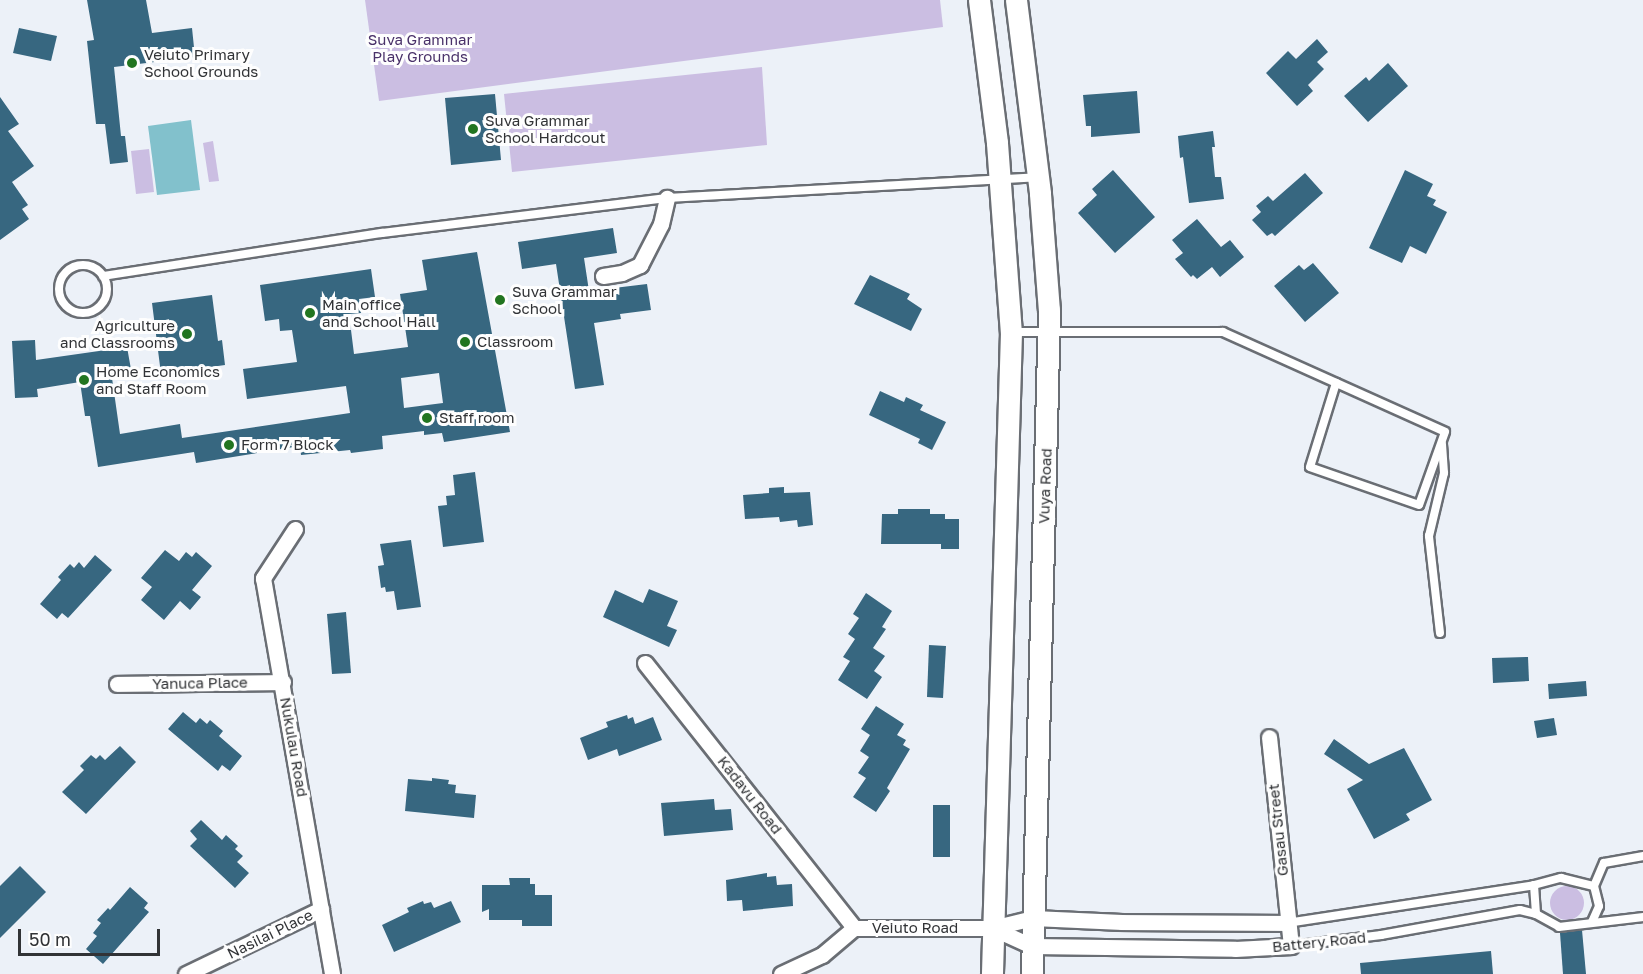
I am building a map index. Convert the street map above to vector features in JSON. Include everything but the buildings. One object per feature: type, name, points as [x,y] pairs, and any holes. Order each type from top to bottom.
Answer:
[{"type":"main road","points":[[979,0],[1000,179],[1011,332],[992,974]]},
{"type":"main road","name":"Vuya Road","points":[[1016,0],[1037,177],[1049,332],[1032,974]]},
{"type":"street","points":[[603,276],[622,273],[640,265],[661,224],[667,198]]},
{"type":"street","name":"Nukulau Road","points":[[295,529],[263,578],[283,682],[332,974]]},
{"type":"street","name":"Kadavu Road","points":[[645,663],[855,928]]},
{"type":"street","name":"Yanuca Place","points":[[117,684],[283,682]]},
{"type":"street","name":"Gasau Street","points":[[1269,737],[1291,946]]},
{"type":"street","name":"Nasilai Place","points":[[186,974],[321,909]]},
{"type":"street","name":"Battery Road","points":[[992,928],[1033,918],[1122,922],[1287,923]]},
{"type":"street","name":"Veiuto Road","points":[[787,972],[822,955],[855,928],[992,928]]},
{"type":"street","name":"Battery Road","points":[[992,928],[1032,946],[1235,949],[1291,946]]},
{"type":"lane","points":[[103,276],[107,290],[102,304],[90,313],[75,313],[63,303],[58,289],[63,275],[75,266],[91,266],[103,276],[382,233],[667,198],[1037,177]]},
{"type":"lane","points":[[1011,332],[1223,332],[1445,432],[1419,505],[1310,467],[1336,383]]},
{"type":"lane","points":[[1440,633],[1429,536],[1444,473],[1442,440]]},
{"type":"lane","points":[[1592,922],[1599,906],[1594,886],[1604,863],[1643,856]]},
{"type":"lane","name":"Battery Road","points":[[1287,923],[1534,885],[1561,878],[1594,886]]},
{"type":"lane","points":[[1534,885],[1536,914]]},
{"type":"lane","name":"Battery Road","points":[[1291,946],[1381,935],[1520,910],[1536,914],[1559,927],[1643,917]]},
{"type":"green space","name":"Suva Grammar Play Grounds","points":[[365,0],[940,0],[943,27],[379,101]]},
{"type":"green space","points":[[762,67],[767,145],[512,172],[504,94]]},
{"type":"green space","points":[[213,141],[219,181],[209,182],[203,143]]},
{"type":"green space","points":[[149,149],[154,192],[136,194],[131,151]]},
{"type":"green space","points":[[1567,886],[1579,891],[1584,903],[1579,915],[1567,920],[1555,915],[1550,903],[1555,891]]},
{"type":"water","points":[[191,120],[200,190],[157,195],[148,126]]},
{"type":"place","name":"Veiuto Primary School Grounds","points":[[132,63]]},
{"type":"place","name":"Suva Grammar School Hardcout","points":[[473,129]]},
{"type":"place","name":"Suva Grammar School","points":[[500,300]]},
{"type":"place","name":"Main office and School Hall","points":[[310,313]]},
{"type":"place","name":"Agriculture and Classrooms","points":[[187,334]]},
{"type":"place","name":"Classroom","points":[[465,342]]},
{"type":"place","name":"Home Economics and Staff Room","points":[[84,380]]},
{"type":"place","name":"Staff room","points":[[427,418]]},
{"type":"place","name":"Form 7 Block","points":[[229,445]]}]
